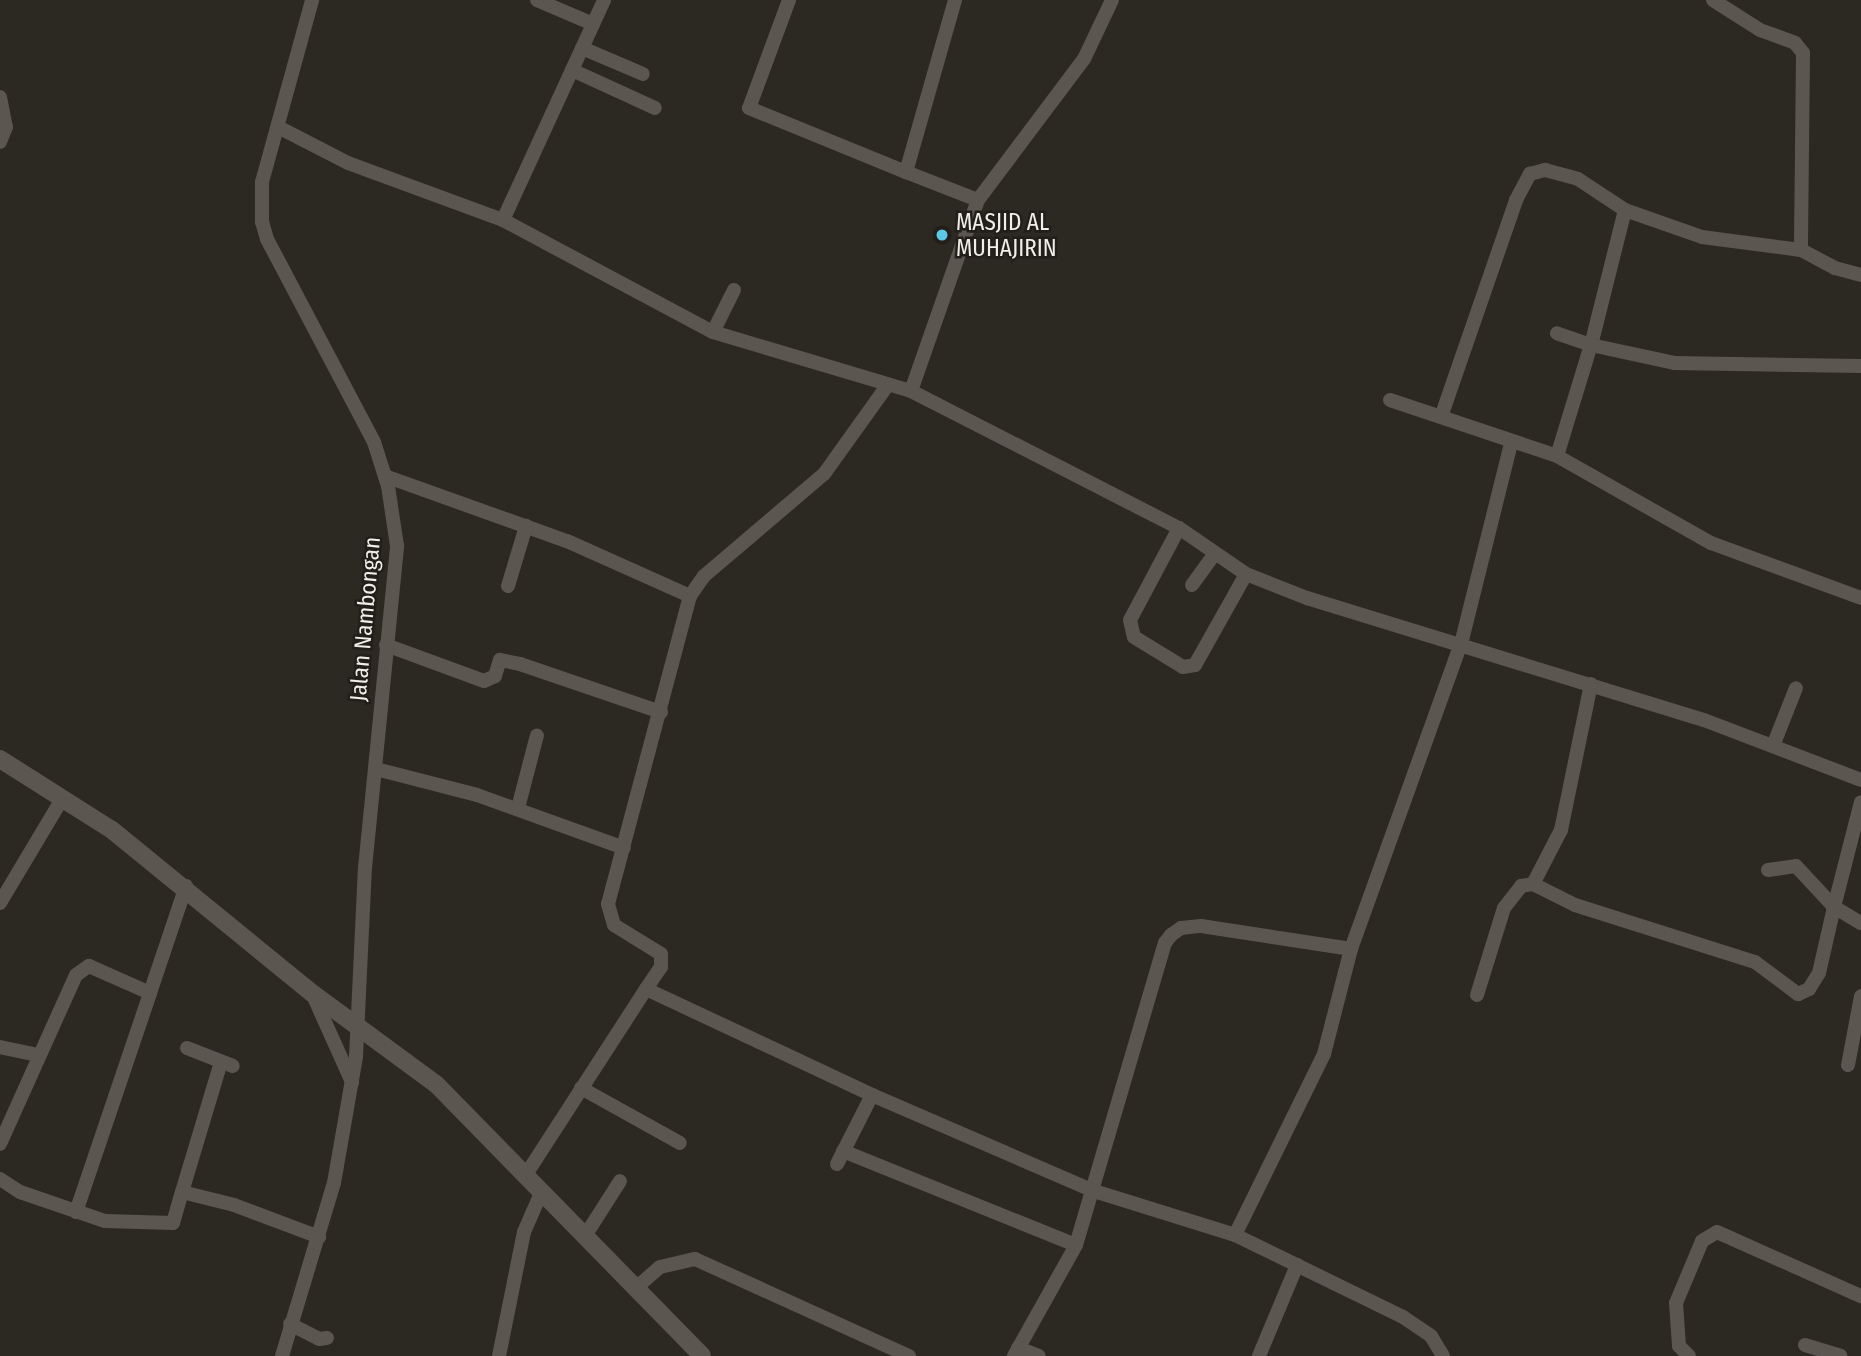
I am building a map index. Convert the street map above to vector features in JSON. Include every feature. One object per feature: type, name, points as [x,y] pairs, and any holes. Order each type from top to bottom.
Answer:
[{"type":"street","name":"Jalan Nambongan","points":[[282,1356],[319,1237],[352,1082],[359,1025],[365,868],[397,546],[385,476],[362,412],[267,239],[262,182],[312,0]]},
{"type":"street","points":[[537,0],[593,24]]},
{"type":"street","points":[[503,220],[604,0]]},
{"type":"street","points":[[789,0],[749,108],[978,200]]},
{"type":"street","points":[[906,172],[955,0]]},
{"type":"street","points":[[911,391],[978,200],[1084,59],[1112,0]]},
{"type":"street","points":[[1713,0],[1760,30],[1795,43],[1803,53],[1801,250]]},
{"type":"street","points":[[582,48],[642,74]]},
{"type":"street","points":[[572,70],[656,108]]},
{"type":"street","points":[[0,97],[6,127],[0,142]]},
{"type":"street","points":[[278,127],[348,163],[503,220],[713,332],[911,391],[1179,528],[1246,574],[1307,598],[1591,684],[1773,746],[1861,780]]},
{"type":"street","points":[[1441,417],[1516,200],[1530,174],[1545,170],[1578,179],[1625,210],[1702,237],[1801,250],[1835,268],[1861,275]]},
{"type":"street","points":[[1557,456],[1591,345],[1625,210]]},
{"type":"street","points":[[713,332],[734,290]]},
{"type":"street","points":[[1558,334],[1591,345],[1674,363],[1861,366]]},
{"type":"street","points":[[525,1175],[661,967],[661,954],[614,925],[608,913],[690,596],[704,576],[824,474],[887,386]]},
{"type":"street","points":[[1390,400],[1511,444],[1557,456],[1712,542],[1861,598]]},
{"type":"street","points":[[1235,1235],[1324,1054],[1350,949],[1461,644],[1511,444]]},
{"type":"street","points":[[385,476],[526,526],[690,596]]},
{"type":"street","points":[[508,586],[526,526]]},
{"type":"street","points":[[1179,528],[1130,620],[1134,637],[1183,667],[1195,665],[1246,574]]},
{"type":"street","points":[[1192,585],[1215,553]]},
{"type":"street","points":[[386,645],[484,681],[492,680],[500,660],[520,664],[661,712]]},
{"type":"street","points":[[1533,884],[1561,830],[1591,684]]},
{"type":"street","points":[[1773,746],[1796,688]]},
{"type":"street","points":[[518,808],[537,735]]},
{"type":"street","points":[[0,759],[112,830],[186,886],[312,993],[436,1084],[702,1356]]},
{"type":"street","points":[[376,769],[518,808],[624,848]]},
{"type":"street","points":[[0,903],[62,799]]},
{"type":"street","points":[[1477,995],[1504,908],[1521,886],[1533,884],[1575,905],[1755,962],[1798,993],[1809,989],[1819,973],[1861,802]]},
{"type":"street","points":[[1768,870],[1796,866],[1834,906],[1861,923]]},
{"type":"street","points":[[76,1212],[186,886]]},
{"type":"street","points":[[1039,1356],[1016,1352],[1076,1245],[1165,943],[1171,935],[1181,928],[1201,926],[1350,949]]},
{"type":"street","points":[[0,1144],[37,1055],[83,966],[150,993]]},
{"type":"street","points":[[646,989],[872,1095],[1094,1191],[1235,1235],[1417,1325],[1432,1336],[1443,1356]]},
{"type":"street","points":[[312,993],[352,1082]]},
{"type":"street","points":[[1848,1065],[1861,996]]},
{"type":"street","points":[[0,1046],[37,1055]]},
{"type":"street","points":[[0,1178],[20,1192],[116,1223],[172,1223],[227,1064],[187,1048]]},
{"type":"street","points":[[581,1088],[680,1143]]},
{"type":"street","points":[[872,1095],[840,1158],[1076,1245]]},
{"type":"street","points":[[585,1236],[620,1181]]},
{"type":"street","points":[[182,1192],[234,1205],[319,1237]]},
{"type":"street","points":[[499,1356],[524,1232],[541,1192]]},
{"type":"street","points":[[1689,1356],[1679,1346],[1676,1303],[1702,1241],[1717,1231],[1861,1296]]},
{"type":"street","points":[[637,1287],[660,1267],[695,1259],[909,1356]]},
{"type":"street","points":[[1259,1356],[1297,1265]]},
{"type":"street","points":[[290,1324],[318,1339],[327,1338]]},
{"type":"street","points":[[1805,1345],[1840,1356]]},
{"type":"place","name":"MASJID AL MUHAJIRIN","points":[[942,235]]}]
